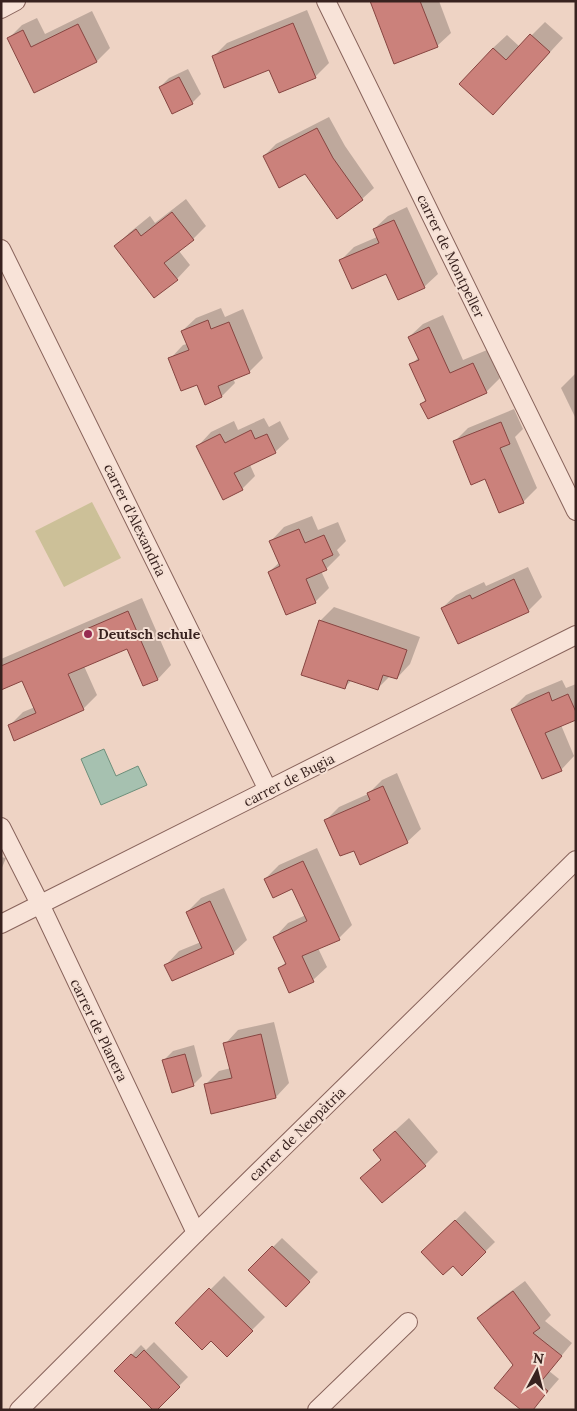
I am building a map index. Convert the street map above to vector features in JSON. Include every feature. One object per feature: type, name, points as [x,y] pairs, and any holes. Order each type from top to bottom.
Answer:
[{"type":"street","points":[[1,9],[16,1]]},
{"type":"street","name":"carrer de Montpeller","points":[[326,1],[576,511]]},
{"type":"street","name":"carrer d'Alexandria","points":[[1,249],[268,790]]},
{"type":"street","name":"carrer de Bugia","points":[[1,924],[576,635]]},
{"type":"street","name":"carrer de Planera","points":[[1,827],[40,904],[196,1233]]},
{"type":"street","name":"carrer de Neopàtria","points":[[19,1410],[196,1233],[576,860]]},
{"type":"street","points":[[317,1410],[408,1322]]},
{"type":"shaded area","points":[[92,502],[121,558],[64,587],[35,531]]},
{"type":"shaded area","points":[[104,749],[116,776],[138,766],[147,785],[101,805],[81,759]]},
{"type":"building","points":[[370,1],[420,1],[438,47],[394,64]]},
{"type":"building","points":[[293,23],[316,78],[279,93],[269,70],[224,88],[212,56]]},
{"type":"building","points":[[78,24],[97,62],[34,93],[7,38],[23,30],[31,47]]},
{"type":"building","points":[[530,34],[550,52],[493,115],[459,84],[493,48],[506,60]]},
{"type":"building","points":[[179,77],[193,104],[172,114],[159,87]]},
{"type":"building","points":[[317,128],[333,158],[363,200],[337,219],[305,174],[279,188],[263,156]]},
{"type":"building","points":[[172,212],[194,240],[164,263],[178,280],[154,298],[114,246],[136,229],[141,236]]},
{"type":"building","points":[[394,220],[425,288],[398,300],[386,274],[352,289],[339,260],[379,243],[373,229]]},
{"type":"building","points":[[208,320],[211,329],[229,322],[250,373],[218,386],[222,397],[205,405],[197,385],[181,391],[168,358],[189,350],[181,331]]},
{"type":"building","points":[[429,327],[450,373],[473,363],[487,393],[428,419],[420,404],[426,401],[409,364],[419,360],[408,337]]},
{"type":"building","points":[[501,422],[510,444],[500,448],[524,503],[499,513],[485,479],[471,485],[453,441]]},
{"type":"building","points":[[251,430],[255,439],[267,434],[276,453],[234,473],[243,490],[223,500],[196,446],[220,434],[225,443]]},
{"type":"building","points":[[299,529],[305,543],[324,535],[333,555],[322,560],[327,570],[306,579],[316,603],[286,615],[268,572],[280,566],[269,541]]},
{"type":"building","points":[[514,579],[529,612],[458,644],[441,608],[470,595],[472,599]]},
{"type":"building","points":[[128,611],[158,680],[143,686],[127,649],[68,674],[84,710],[14,741],[8,725],[36,713],[22,681],[1,690],[1,666]]},
{"type":"building","points":[[319,620],[407,650],[397,679],[383,675],[378,690],[348,680],[345,689],[301,675]]},
{"type":"building","points":[[549,692],[552,701],[568,694],[576,712],[576,720],[545,733],[562,771],[542,779],[511,709]]},
{"type":"building","points":[[383,786],[408,843],[360,865],[354,851],[340,856],[324,820],[370,800],[367,793]]},
{"type":"building","points":[[303,861],[340,940],[302,956],[314,982],[289,993],[278,968],[286,964],[273,937],[307,921],[292,889],[273,898],[264,879]]},
{"type":"building","points":[[210,901],[234,954],[172,981],[164,965],[202,948],[186,912]]},
{"type":"building","points":[[261,1034],[276,1098],[211,1114],[204,1084],[232,1078],[223,1043]]},
{"type":"building","points":[[185,1054],[194,1086],[172,1093],[162,1060]]},
{"type":"building","points":[[395,1131],[426,1166],[382,1203],[360,1178],[381,1160],[373,1150]]},
{"type":"building","points":[[455,1220],[486,1252],[462,1276],[453,1266],[443,1275],[421,1252]]},
{"type":"building","points":[[272,1246],[310,1282],[286,1307],[248,1270]]},
{"type":"building","points":[[209,1288],[253,1331],[227,1357],[211,1341],[202,1350],[175,1323]]},
{"type":"building","points":[[513,1291],[540,1328],[533,1333],[562,1356],[539,1384],[548,1391],[533,1410],[521,1410],[494,1388],[513,1365],[477,1318]]},
{"type":"building","points":[[144,1350],[180,1387],[157,1410],[153,1410],[114,1371],[131,1354],[136,1358]]},
{"type":"place","name":"Deutsch schule","points":[[88,634]]}]
